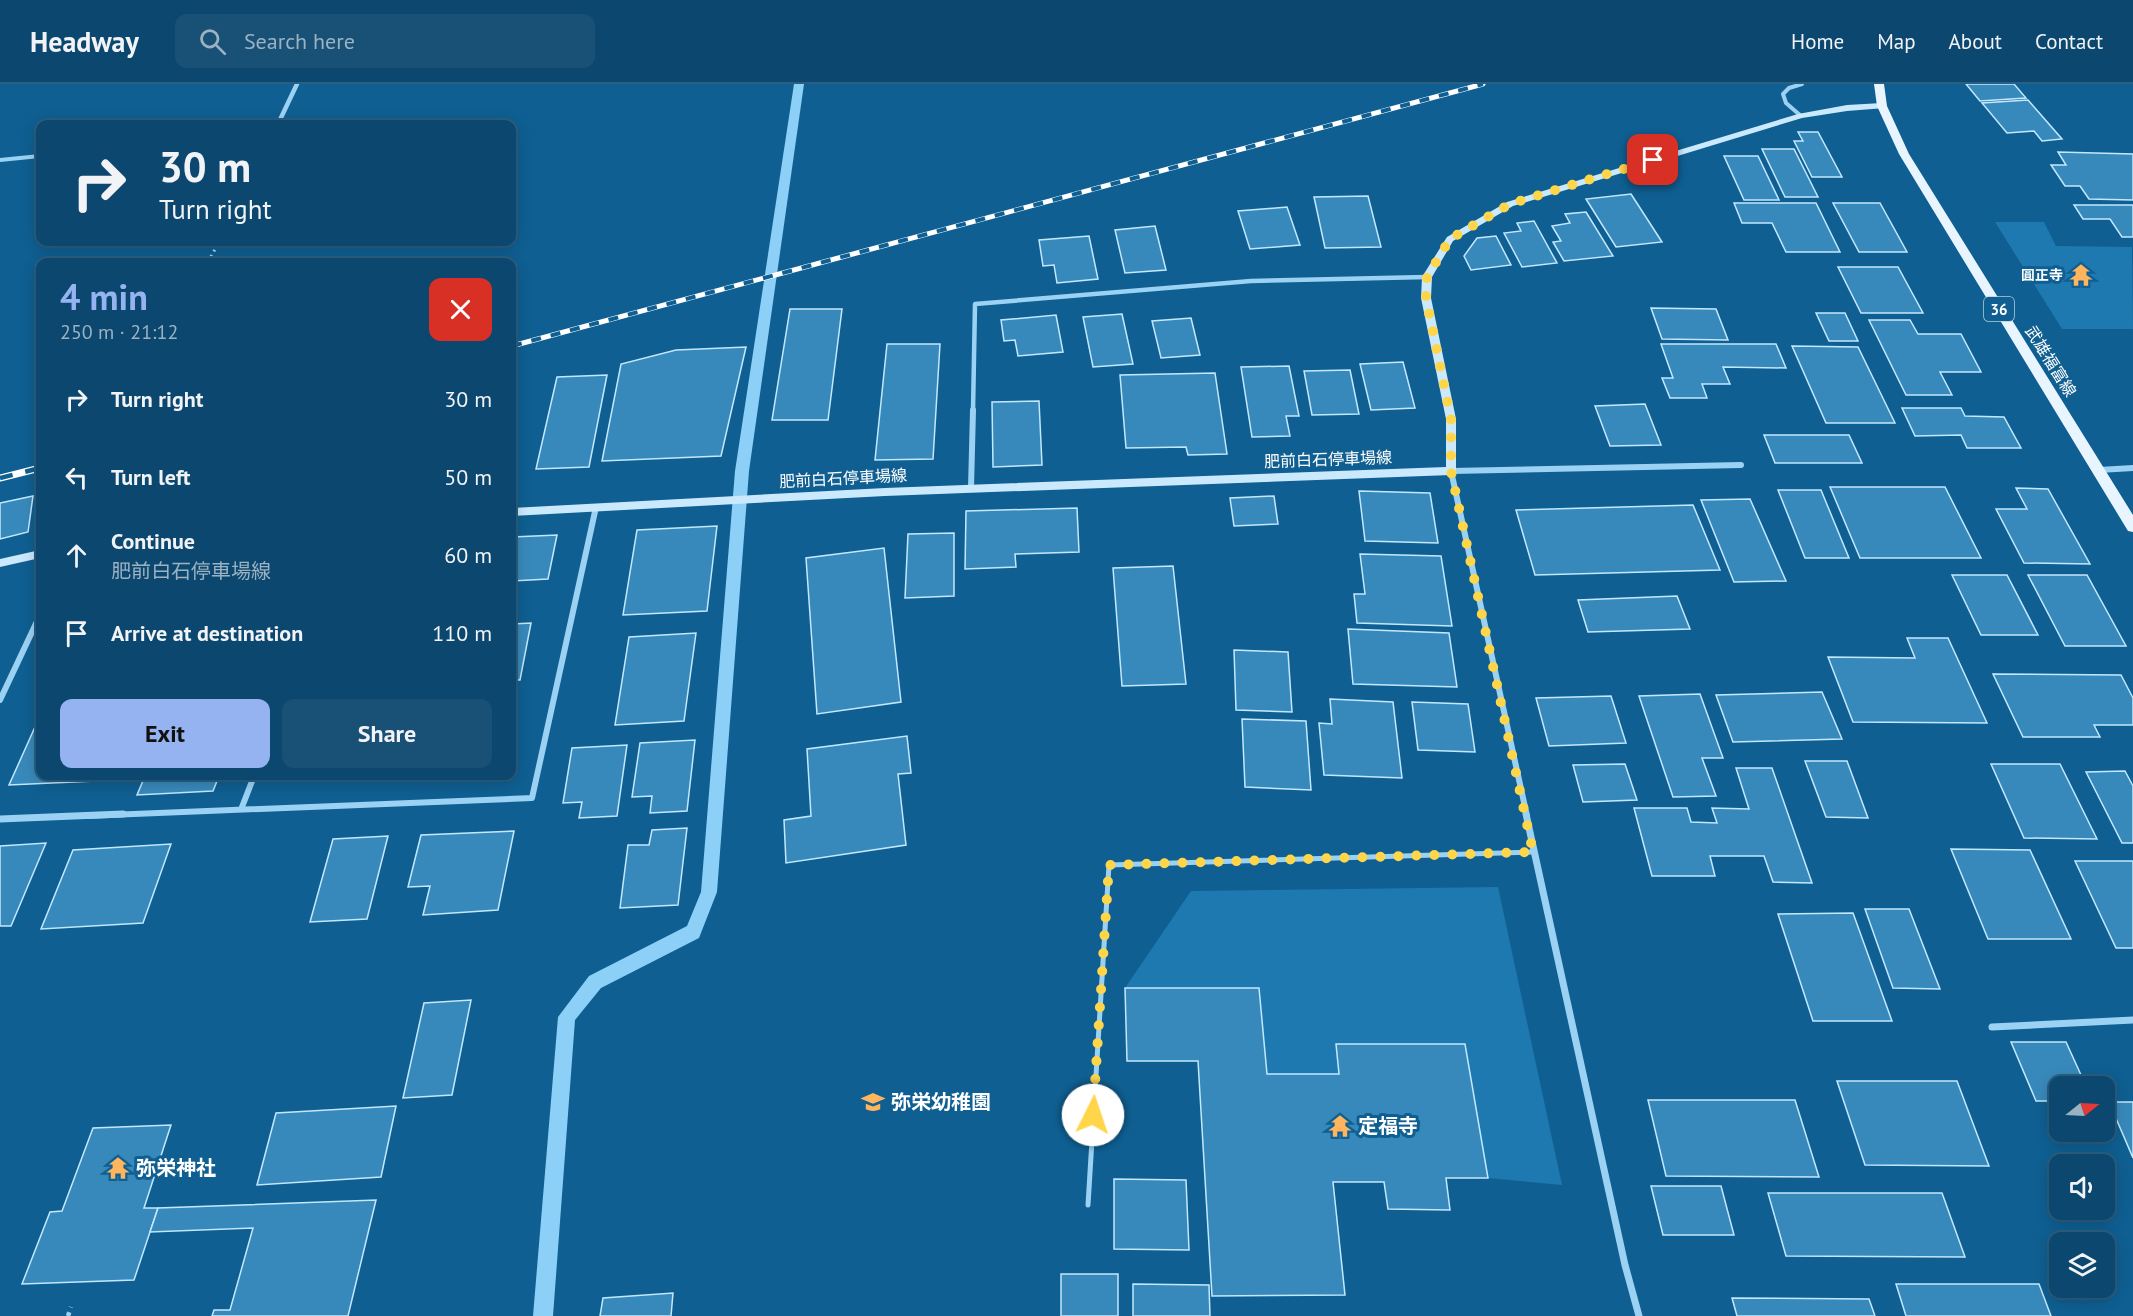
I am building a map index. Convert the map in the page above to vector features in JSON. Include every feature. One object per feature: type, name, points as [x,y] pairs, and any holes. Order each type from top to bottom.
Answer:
[{"type":"main road","name":"武雄福富線","points":[[1879,84],[1882,106],[1904,154],[2133,527]]},
{"type":"main road","points":[[1451,471],[1451,419],[1426,298],[1427,277],[1450,239],[1510,204],[1801,116],[1847,108],[1882,106]]},
{"type":"main road","name":"肥前白石停車場線","points":[[516,512],[971,489],[1451,471]]},
{"type":"main road","points":[[0,564],[36,555]]},
{"type":"street","points":[[280,120],[297,84]]},
{"type":"street","points":[[971,489],[975,304],[1251,281],[1427,277]]},
{"type":"street","points":[[1639,1316],[1625,1265],[1533,852],[1451,471],[1741,465]]},
{"type":"street","points":[[2098,470],[2133,468]]},
{"type":"street","points":[[0,819],[242,807],[532,798],[596,507]]},
{"type":"street","points":[[0,700],[36,624]]},
{"type":"street","points":[[242,807],[252,780]]},
{"type":"street","points":[[1992,1027],[2133,1020]]},
{"type":"lane","points":[[1801,116],[1786,103],[1783,94],[1789,88],[1802,84]]},
{"type":"lane","points":[[0,160],[36,156]]},
{"type":"lane","points":[[1088,1205],[1109,865],[1533,852]]},
{"type":"path","points":[[68,1316],[71,1307]]},
{"type":"shaded area","points":[[1995,222],[2044,222],[2056,246],[2132,247],[2133,329],[2062,329]]},
{"type":"shaded area","points":[[1498,887],[1562,1185],[1488,1178],[1464,1044],[1336,1044],[1339,1074],[1267,1074],[1259,988],[1125,988],[1191,891]]},
{"type":"building","points":[[1966,84],[2014,84],[2026,98],[1980,101]]},
{"type":"building","points":[[2028,100],[2062,139],[2042,141],[2034,131],[2007,133],[1982,103]]},
{"type":"building","points":[[1798,132],[1818,132],[1842,177],[1812,177],[1794,141],[1803,141]]},
{"type":"building","points":[[1762,149],[1794,149],[1818,197],[1785,197]]},
{"type":"building","points":[[2058,152],[2133,154],[2133,200],[2089,199],[2080,186],[2065,186],[2051,165],[2066,165]]},
{"type":"building","points":[[1724,156],[1758,156],[1779,200],[1744,200]]},
{"type":"building","points":[[1631,194],[1662,242],[1616,247],[1586,199]]},
{"type":"building","points":[[1368,196],[1381,247],[1325,248],[1314,197]]},
{"type":"building","points":[[1734,203],[1816,203],[1840,252],[1786,252],[1772,223],[1742,223]]},
{"type":"building","points":[[1833,203],[1880,203],[1907,252],[1859,252]]},
{"type":"building","points":[[2074,205],[2133,205],[2133,237],[2122,237],[2110,219],[2083,219]]},
{"type":"building","points":[[1287,207],[1300,245],[1250,249],[1238,211]]},
{"type":"building","points":[[1586,212],[1613,256],[1564,261],[1553,242],[1561,241],[1552,226],[1570,223],[1565,214]]},
{"type":"building","points":[[1534,221],[1557,263],[1522,267],[1504,233],[1521,231],[1517,223]]},
{"type":"building","points":[[1155,226],[1166,270],[1125,273],[1115,230]]},
{"type":"building","points":[[1089,236],[1098,279],[1057,283],[1054,265],[1043,266],[1039,240]]},
{"type":"building","points":[[1496,236],[1511,265],[1471,270],[1464,256],[1477,238]]},
{"type":"building","points":[[1838,267],[1898,267],[1923,313],[1861,313]]},
{"type":"building","points":[[1651,308],[1716,309],[1728,340],[1662,339]]},
{"type":"building","points":[[790,309],[842,309],[828,420],[772,420]]},
{"type":"building","points":[[1816,313],[1845,313],[1858,341],[1829,341]]},
{"type":"building","points":[[1122,314],[1133,364],[1093,367],[1083,317]]},
{"type":"building","points":[[1056,315],[1063,352],[1018,356],[1015,340],[1004,341],[1001,320]]},
{"type":"building","points":[[1191,318],[1200,355],[1161,358],[1152,321]]},
{"type":"building","points":[[1869,320],[1910,320],[1918,334],[1961,334],[1981,372],[1940,372],[1952,395],[1906,395]]},
{"type":"building","points":[[887,344],[940,344],[933,459],[875,460]]},
{"type":"building","points":[[1661,344],[1776,344],[1786,368],[1723,367],[1730,384],[1702,384],[1707,398],[1670,398],[1662,378],[1673,378]]},
{"type":"building","points":[[1792,346],[1858,347],[1895,423],[1826,423]]},
{"type":"building","points":[[746,347],[721,456],[602,461],[621,364],[676,350]]},
{"type":"building","points":[[1403,362],[1415,408],[1371,410],[1360,364]]},
{"type":"building","points":[[1289,366],[1299,416],[1286,416],[1290,436],[1252,437],[1241,367]]},
{"type":"building","points":[[1350,370],[1359,414],[1312,415],[1304,371]]},
{"type":"building","points":[[1215,373],[1227,454],[1188,455],[1186,447],[1126,448],[1120,375]]},
{"type":"building","points":[[607,375],[589,467],[536,469],[557,377]]},
{"type":"building","points":[[1039,401],[1042,465],[993,467],[992,402]]},
{"type":"building","points":[[1645,404],[1661,445],[1610,446],[1595,406]]},
{"type":"building","points":[[1902,408],[1961,408],[1965,416],[2004,417],[2021,448],[1967,448],[1961,435],[1915,436]]},
{"type":"building","points":[[1764,435],[1849,435],[1862,463],[1775,463]]},
{"type":"building","points":[[1830,487],[1945,487],[1981,558],[1860,558]]},
{"type":"building","points":[[2016,488],[2048,489],[2090,564],[2024,563],[1996,509],[2027,509]]},
{"type":"building","points":[[1778,490],[1821,490],[1849,558],[1805,558]]},
{"type":"building","points":[[1359,491],[1430,493],[1438,543],[1365,541]]},
{"type":"building","points":[[33,496],[28,532],[0,539],[0,503]]},
{"type":"building","points":[[1274,496],[1278,524],[1234,526],[1230,498]]},
{"type":"building","points":[[1750,499],[1786,581],[1734,582],[1701,500]]},
{"type":"building","points":[[1693,505],[1720,570],[1535,575],[1516,510]]},
{"type":"building","points":[[1077,508],[1079,552],[1015,554],[1016,567],[965,569],[966,511]]},
{"type":"building","points":[[717,526],[707,611],[623,615],[637,530]]},
{"type":"building","points":[[954,533],[954,596],[905,598],[908,534]]},
{"type":"building","points":[[557,535],[548,579],[516,581],[516,537]]},
{"type":"building","points":[[884,548],[901,702],[817,714],[806,558]]},
{"type":"building","points":[[1360,554],[1441,556],[1452,626],[1357,623],[1354,594],[1365,594]]},
{"type":"building","points":[[1173,566],[1186,684],[1122,686],[1113,568]]},
{"type":"building","points":[[1952,575],[2007,575],[2038,635],[1981,635]]},
{"type":"building","points":[[2028,575],[2087,575],[2126,646],[2065,646]]},
{"type":"building","points":[[1677,596],[1690,629],[1588,632],[1578,600]]},
{"type":"building","points":[[531,623],[520,680],[516,680],[516,624]]},
{"type":"building","points":[[1348,629],[1449,633],[1457,687],[1353,684]]},
{"type":"building","points":[[696,633],[684,721],[615,725],[629,637]]},
{"type":"building","points":[[1907,638],[1948,638],[1987,723],[1853,722],[1828,657],[1915,658]]},
{"type":"building","points":[[1234,650],[1288,652],[1292,712],[1236,710]]},
{"type":"building","points":[[1993,674],[2121,675],[2133,698],[2133,725],[2094,725],[2100,737],[2023,737]]},
{"type":"building","points":[[1822,692],[1842,739],[1733,742],[1716,695]]},
{"type":"building","points":[[1700,694],[1723,758],[1702,758],[1716,796],[1673,797],[1639,696]]},
{"type":"building","points":[[1611,696],[1626,743],[1549,746],[1536,698]]},
{"type":"building","points":[[1330,699],[1393,702],[1402,778],[1324,775],[1319,723],[1332,724]]},
{"type":"building","points":[[1412,702],[1468,704],[1475,752],[1418,750]]},
{"type":"building","points":[[1242,719],[1306,721],[1311,790],[1245,787]]},
{"type":"building","points":[[36,725],[36,780],[97,780],[96,781],[9,785]]},
{"type":"building","points":[[907,736],[911,773],[898,774],[906,845],[786,863],[784,820],[811,816],[807,749]]},
{"type":"building","points":[[695,740],[687,811],[650,813],[652,796],[632,797],[640,743]]},
{"type":"building","points":[[627,745],[617,816],[579,818],[582,802],[563,803],[572,748]]},
{"type":"building","points":[[1805,761],[1847,761],[1868,818],[1826,817]]},
{"type":"building","points":[[1625,764],[1637,800],[1583,802],[1573,765]]},
{"type":"building","points":[[1991,764],[2060,764],[2097,839],[2024,838]]},
{"type":"building","points":[[1736,768],[1772,768],[1812,883],[1773,882],[1764,856],[1710,856],[1715,876],[1652,876],[1634,808],[1687,808],[1691,822],[1717,823],[1712,808],[1749,809]]},
{"type":"building","points":[[2125,771],[2133,786],[2133,843],[2122,843],[2086,772]]},
{"type":"building","points":[[143,780],[217,780],[213,791],[137,795]]},
{"type":"building","points":[[687,828],[678,905],[620,908],[628,845],[649,845],[652,830]]},
{"type":"building","points":[[514,831],[498,910],[423,915],[430,886],[408,887],[421,835]]},
{"type":"building","points":[[388,836],[367,919],[310,922],[333,839]]},
{"type":"building","points":[[46,843],[11,926],[0,926],[0,846]]},
{"type":"building","points":[[171,844],[143,923],[41,929],[73,850]]},
{"type":"building","points":[[1951,849],[2030,850],[2071,939],[1988,939]]},
{"type":"building","points":[[2075,861],[2133,861],[2133,948],[2116,948]]},
{"type":"building","points":[[1865,909],[1909,909],[1940,989],[1893,988]]},
{"type":"building","points":[[1853,913],[1892,1021],[1813,1021],[1778,914]]},
{"type":"building","name":"定福寺","points":[[1125,988],[1259,988],[1267,1074],[1339,1074],[1336,1044],[1465,1044],[1488,1178],[1446,1178],[1450,1210],[1388,1209],[1384,1182],[1333,1182],[1345,1295],[1212,1296],[1198,1061],[1127,1061]]},
{"type":"building","points":[[471,1000],[452,1095],[403,1098],[424,1003]]},
{"type":"building","points":[[2011,1042],[2066,1042],[2081,1076],[2049,1076],[2049,1101],[2036,1101]]},
{"type":"building","points":[[1837,1081],[1957,1081],[1989,1166],[1865,1165]]},
{"type":"building","points":[[1648,1100],[1795,1100],[1819,1177],[1666,1176]]},
{"type":"building","points":[[2115,1102],[2133,1102],[2133,1158],[2115,1116]]},
{"type":"building","points":[[396,1106],[381,1177],[257,1185],[276,1113]]},
{"type":"building","name":"弥栄神社","points":[[171,1125],[144,1208],[158,1208],[134,1280],[22,1284],[50,1212],[62,1211],[93,1128]]},
{"type":"building","points":[[1114,1179],[1186,1180],[1189,1250],[1114,1249]]},
{"type":"building","points":[[1651,1186],[1721,1186],[1734,1235],[1663,1235]]},
{"type":"building","points":[[1768,1193],[1942,1193],[1965,1257],[1786,1256]]},
{"type":"building","points":[[376,1200],[348,1316],[212,1316],[214,1310],[230,1310],[253,1228],[150,1232],[158,1208]]},
{"type":"building","points":[[1061,1274],[1118,1274],[1118,1316],[1061,1316]]},
{"type":"building","points":[[1133,1284],[1209,1285],[1210,1316],[1133,1316]]},
{"type":"building","points":[[1896,1284],[2039,1284],[2051,1316],[1906,1316]]},
{"type":"building","points":[[673,1293],[671,1316],[600,1316],[603,1298]]},
{"type":"building","points":[[1732,1298],[1869,1299],[1875,1316],[1737,1316]]},
{"type":"waterway","points":[[543,1316],[567,1017],[595,982],[693,932],[709,892],[742,471],[799,84]]},
{"type":"railway","points":[[516,345],[1483,84]]},
{"type":"railway","points":[[0,478],[36,469]]},
{"type":"place","name":"圓正寺","points":[[2081,275]]},
{"type":"place","name":"弥栄幼稚園","points":[[873,1102]]},
{"type":"place","name":"定福寺","points":[[1340,1126]]},
{"type":"place","name":"弥栄神社","points":[[118,1168]]},
{"type":"route","points":[[1093,1115],[1109,865],[1533,852],[1451,471],[1451,419],[1426,298],[1427,277],[1450,239],[1510,204],[1653,160]]}]
